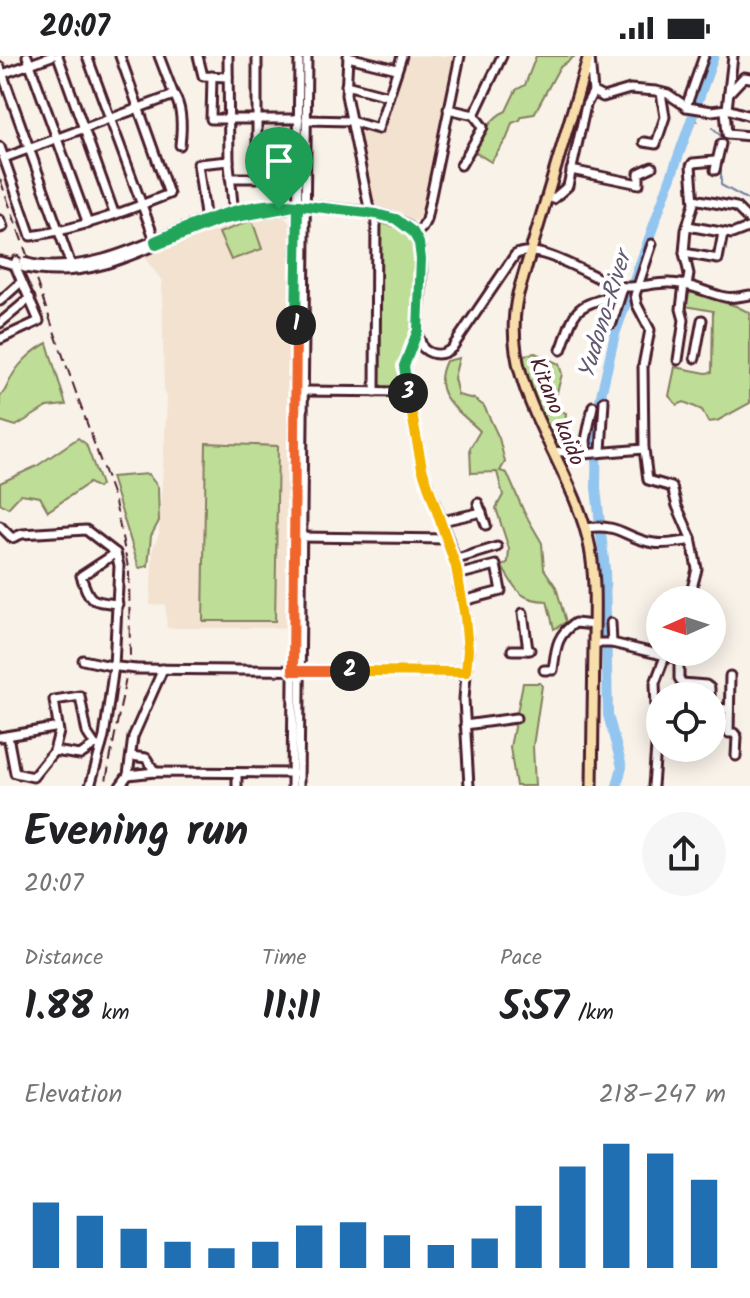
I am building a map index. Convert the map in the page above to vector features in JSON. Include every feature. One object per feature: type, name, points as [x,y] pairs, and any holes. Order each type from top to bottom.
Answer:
[{"type":"main road","name":"Kitano kaido","points":[[589,56],[516,301],[515,350],[526,394],[576,500],[595,526],[594,625],[604,643],[592,786]]},
{"type":"street","points":[[73,269],[1,72],[29,60],[55,56],[114,213]]},
{"type":"street","points":[[87,56],[156,243]]},
{"type":"street","points":[[0,147],[31,236],[88,224],[169,194],[120,56]]},
{"type":"street","points":[[159,56],[178,99],[182,128],[180,145]]},
{"type":"street","points":[[198,56],[203,76],[228,77]]},
{"type":"street","points":[[228,56],[229,161],[234,214]]},
{"type":"street","points":[[230,178],[257,178],[257,56]]},
{"type":"street","points":[[299,56],[303,120]]},
{"type":"street","points":[[299,786],[296,773],[298,537],[303,120],[307,56]]},
{"type":"street","points":[[375,392],[373,213],[351,121],[346,85],[348,56],[397,69]]},
{"type":"street","points":[[212,76],[211,119],[351,121],[378,129],[402,56]]},
{"type":"street","points":[[415,234],[426,220],[460,56]]},
{"type":"street","points":[[474,115],[502,56]]},
{"type":"street","points":[[548,197],[553,199],[568,186],[586,105],[593,92],[589,56]]},
{"type":"street","points":[[686,107],[704,56]]},
{"type":"street","points":[[733,56],[726,110],[727,134],[750,136]]},
{"type":"street","points":[[29,60],[88,224]]},
{"type":"street","points":[[729,93],[744,77],[750,78]]},
{"type":"street","points":[[346,85],[388,96]]},
{"type":"street","points":[[593,92],[603,97],[630,89],[668,94],[686,107],[726,110],[750,116]]},
{"type":"street","points":[[644,142],[656,144],[665,117],[661,93]]},
{"type":"street","points":[[4,158],[174,95]]},
{"type":"street","points":[[572,110],[586,105]]},
{"type":"street","points":[[448,109],[474,115],[483,127],[461,165]]},
{"type":"street","points":[[678,360],[684,320],[681,309],[689,274],[684,253],[694,198],[692,164],[715,166],[721,144]]},
{"type":"street","points":[[206,222],[198,164],[229,161]]},
{"type":"street","points":[[571,170],[639,184],[639,173],[652,167]]},
{"type":"street","points":[[683,197],[736,207],[750,221]]},
{"type":"street","points":[[0,258],[37,268],[73,269],[108,265],[206,222],[234,214],[302,206],[373,213],[396,219],[415,234],[421,253],[420,342],[427,352],[439,354],[449,350],[516,254],[531,252],[566,262],[591,276],[624,288]]},
{"type":"street","points":[[0,220],[3,227],[0,228]]},
{"type":"street","points":[[688,226],[732,234],[750,227]]},
{"type":"street","points":[[684,253],[718,259],[723,233]]},
{"type":"street","points":[[652,244],[637,285],[635,300],[650,330],[643,366],[644,449],[648,480],[672,487],[691,538],[698,573],[694,586]]},
{"type":"street","points":[[0,339],[39,321],[21,282],[20,264]]},
{"type":"street","points":[[0,301],[21,282]]},
{"type":"street","points":[[561,350],[577,312],[624,288],[686,284],[726,297],[750,295]]},
{"type":"street","points":[[612,323],[624,288]]},
{"type":"street","points":[[0,323],[30,298]]},
{"type":"street","points":[[695,358],[702,320]]},
{"type":"street","points":[[418,330],[404,364],[407,392],[422,468],[448,539],[463,601],[468,650],[465,725],[469,786]]},
{"type":"street","points":[[683,331],[699,334]]},
{"type":"street","points":[[300,391],[407,392]]},
{"type":"street","points":[[600,452],[604,401]]},
{"type":"street","points":[[588,453],[586,440],[593,406]]},
{"type":"street","points":[[553,451],[588,453],[644,449]]},
{"type":"street","points":[[478,503],[486,525]]},
{"type":"street","points":[[442,521],[482,512]]},
{"type":"street","points":[[0,526],[12,538],[22,534],[91,531],[116,553],[119,566],[116,667],[90,786]]},
{"type":"street","points":[[595,526],[618,528],[653,543],[687,541],[691,538]]},
{"type":"street","points":[[298,537],[448,539]]},
{"type":"street","points":[[454,560],[497,547]]},
{"type":"street","points":[[116,553],[81,576],[89,598],[118,604]]},
{"type":"street","points":[[457,575],[496,565],[501,591],[463,601]]},
{"type":"street","points":[[512,650],[531,650],[523,613]]},
{"type":"street","points":[[544,670],[553,670],[557,642],[564,632],[575,623],[594,625]]},
{"type":"street","points":[[611,623],[604,643],[646,650]]},
{"type":"street","points":[[83,660],[136,669],[466,672]]},
{"type":"street","points":[[653,786],[657,734],[655,683],[661,666]]},
{"type":"street","points":[[120,786],[128,775],[133,737],[163,669]]},
{"type":"street","points":[[730,676],[729,733],[737,737],[736,756]]},
{"type":"street","points":[[54,728],[4,736],[15,773],[33,777],[54,751],[59,732],[54,700],[80,696],[87,733],[98,746]]},
{"type":"street","points":[[465,725],[516,718]]},
{"type":"street","points":[[54,751],[80,755],[98,746]]},
{"type":"street","points":[[131,756],[146,758],[155,772]]},
{"type":"street","points":[[128,775],[155,772],[296,773]]},
{"type":"street","points":[[237,773],[237,786]]},
{"type":"street","points":[[292,786],[296,773]]},
{"type":"shaded area","points":[[404,56],[456,56],[422,218],[413,221],[401,213],[376,208],[371,202],[356,129],[358,126],[380,133]]},
{"type":"shaded area","points":[[283,216],[290,224],[285,628],[167,628],[165,604],[150,605],[153,548],[159,534],[167,400],[164,389],[162,281],[144,257],[246,219]]},
{"type":"green space","points":[[536,56],[575,56],[559,68],[534,114],[522,116],[512,123],[507,138],[491,162],[475,152],[491,123],[506,111],[516,90],[525,85]]},
{"type":"green space","points":[[252,220],[262,249],[231,260],[219,233]]},
{"type":"green space","points":[[376,222],[398,227],[409,236],[417,256],[414,331],[402,359],[403,387],[399,389],[375,389]]},
{"type":"green space","points":[[690,292],[750,313],[750,403],[717,421],[708,422],[702,410],[684,402],[677,405],[669,396],[675,367],[712,372],[713,311],[685,306]]},
{"type":"green space","points":[[47,343],[66,405],[47,407],[16,426],[0,421],[0,397],[13,374]]},
{"type":"green space","points":[[535,353],[559,364],[562,374],[553,407],[566,413],[564,447],[557,446],[525,376],[523,355]]},
{"type":"green space","points":[[459,358],[454,378],[458,395],[474,399],[484,406],[499,438],[505,462],[500,471],[507,473],[542,543],[544,569],[556,587],[566,622],[554,629],[547,601],[524,596],[502,567],[508,562],[509,549],[496,508],[503,495],[497,472],[471,473],[470,448],[480,431],[448,401],[441,384],[446,361]]},
{"type":"green space","points":[[78,438],[86,444],[101,485],[98,488],[89,483],[48,511],[40,497],[21,494],[8,508],[0,503],[0,483],[37,466]]},
{"type":"green space","points":[[206,443],[278,446],[275,621],[203,621]]},
{"type":"green space","points":[[148,474],[158,487],[159,521],[151,536],[148,566],[139,568],[111,477]]},
{"type":"green space","points":[[523,683],[540,683],[542,686],[533,746],[535,786],[516,786],[510,747]]},
{"type":"waterway","name":"Yudono-River","points":[[617,786],[622,767],[608,715],[605,569],[596,488],[597,413],[615,334],[714,56]]},
{"type":"waterway","name":"Yudono-River","points":[[691,118],[697,121]]},
{"type":"waterway","points":[[713,128],[723,140],[722,154]]},
{"type":"waterway","points":[[721,160],[721,185],[750,201]]},
{"type":"railway","points":[[0,179],[115,502],[129,572],[130,657],[105,786]]},
{"type":"route","points":[[279,209],[220,220],[156,245],[155,241],[234,211],[275,204],[298,205],[293,671],[466,672],[465,617],[456,567],[422,468],[404,373],[404,364],[418,330],[419,243],[408,226],[387,216],[298,205],[279,209]]}]
